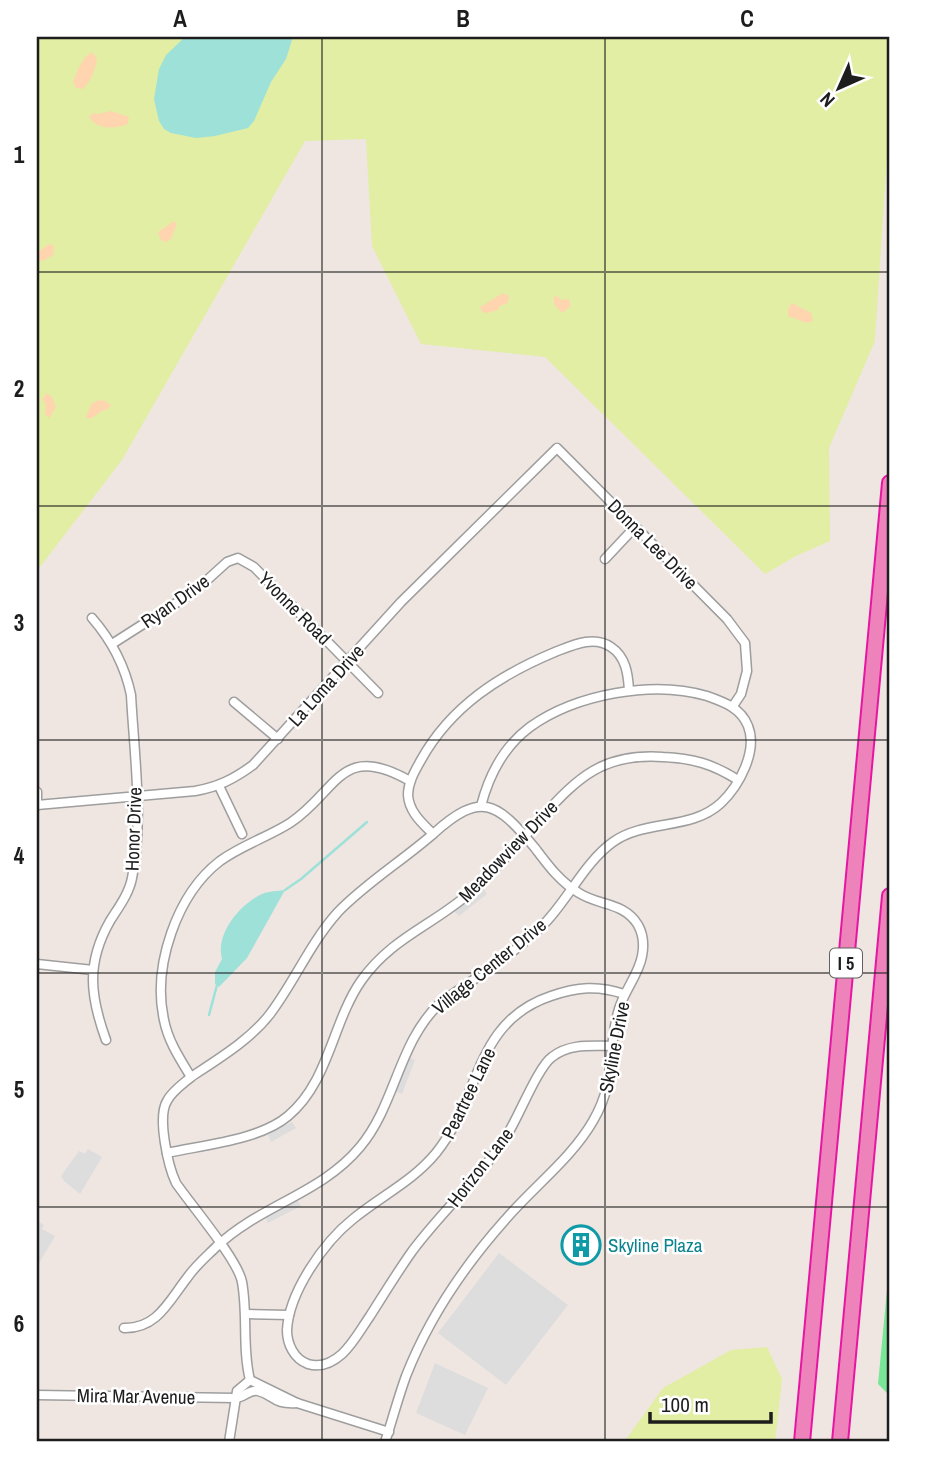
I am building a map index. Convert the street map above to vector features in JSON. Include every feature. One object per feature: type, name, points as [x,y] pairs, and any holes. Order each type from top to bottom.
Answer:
[{"type":"highway","name":"I 5","points":[[802,1442],[890,484]]},
{"type":"highway","name":"I 5","points":[[840,1442],[890,896]]},
{"type":"street","name":"Donna Lee Drive","points":[[557,448],[727,619],[745,643],[745,682],[733,706]]},
{"type":"street","name":"La Loma Drive","points":[[37,805],[136,797],[219,786],[231,781],[253,765],[401,602],[557,448]]},
{"type":"street","points":[[605,559],[635,527]]},
{"type":"street","name":"Yvonne Road","points":[[238,558],[254,567],[377,693]]},
{"type":"street","name":"Ryan Drive","points":[[112,644],[195,591],[227,562],[238,558]]},
{"type":"street","name":"Honor Drive","points":[[92,618],[112,644],[124,668],[131,695],[136,797],[136,849],[132,880],[98,946],[93,970],[96,1013],[106,1040]]},
{"type":"street","points":[[433,834],[409,804],[410,781],[436,737],[449,721],[486,688],[523,665],[566,648],[593,641],[612,647],[624,662],[629,690]]},
{"type":"street","points":[[229,1442],[237,1391],[250,1380],[246,1357],[246,1314],[239,1271],[176,1183],[167,1153],[163,1120],[165,1103],[177,1088],[254,1031],[268,1017],[310,947],[340,911],[461,811],[481,806],[489,778],[500,758],[529,728],[560,710],[629,690],[678,690],[703,695],[733,706]]},
{"type":"street","points":[[234,702],[278,739]]},
{"type":"street","name":"Village Center Drive","points":[[124,1328],[140,1326],[155,1319],[195,1267],[219,1244],[251,1220],[326,1180],[349,1158],[376,1124],[408,1046],[428,1015],[440,1003],[529,939],[558,909],[595,859],[613,842],[629,832],[702,815],[721,803],[738,779],[747,760],[751,738],[748,726],[733,706]]},
{"type":"street","name":"Meadowview Drive","points":[[167,1153],[263,1130],[287,1117],[312,1087],[350,1000],[374,964],[397,942],[469,894],[571,785],[593,769],[639,755],[692,758],[738,779]]},
{"type":"street","points":[[191,1077],[166,1030],[161,1001],[170,943],[182,911],[199,880],[238,849],[273,834],[296,818],[339,775],[351,768],[377,767],[393,771],[410,781]]},
{"type":"street","points":[[219,786],[242,835]]},
{"type":"street","points":[[37,792],[37,805]]},
{"type":"street","name":"Skyline Drive","points":[[385,1442],[414,1358],[457,1282],[489,1238],[592,1125],[607,1095],[614,1029],[624,994],[642,961],[643,942],[638,926],[630,914],[620,908],[586,898],[572,889],[557,876],[505,815],[481,806]]},
{"type":"street","points":[[37,964],[93,970]]},
{"type":"street","name":"Peartree Lane","points":[[364,1324],[342,1354],[330,1363],[316,1365],[303,1362],[291,1348],[287,1336],[289,1315],[308,1273],[341,1230],[413,1176],[447,1139],[462,1112],[482,1058],[514,1016],[538,1001],[569,990],[595,987],[624,994]]},
{"type":"street","name":"Horizon Lane","points":[[364,1324],[416,1246],[495,1152],[548,1060],[571,1047],[613,1046]]},
{"type":"street","points":[[246,1314],[289,1315]]},
{"type":"street","name":"Mira Mar Avenue","points":[[250,1380],[258,1381],[276,1394],[297,1403],[388,1432]]},
{"type":"street","name":"Mira Mar Avenue","points":[[37,1395],[243,1398],[252,1391],[257,1391],[285,1404],[297,1403]]},
{"type":"green space","points":[[37,37],[890,37],[890,108],[875,341],[829,448],[830,541],[765,574],[545,357],[421,344],[372,246],[366,139],[305,141],[122,460],[37,568]]},
{"type":"green space","points":[[890,1259],[890,1396],[878,1384]]},
{"type":"green space","points":[[767,1347],[782,1379],[775,1442],[624,1442],[663,1388],[731,1350]]},
{"type":"sand","points":[[92,52],[97,58],[93,75],[83,89],[76,88],[73,82],[78,70]]},
{"type":"sand","points":[[111,111],[129,117],[128,124],[107,127],[97,124],[89,117],[93,113]]},
{"type":"sand","points":[[174,221],[177,224],[171,239],[166,242],[161,240],[158,232]]},
{"type":"sand","points":[[49,244],[54,246],[53,255],[43,261],[38,260],[37,253]]},
{"type":"sand","points":[[503,293],[509,296],[508,303],[500,306],[498,310],[482,312],[480,307]]},
{"type":"sand","points":[[557,296],[561,300],[569,299],[571,306],[562,313],[554,304],[554,297]]},
{"type":"sand","points":[[792,303],[811,313],[813,321],[807,323],[788,316]]},
{"type":"sand","points":[[47,393],[56,407],[49,418],[45,414],[46,405],[42,399]]},
{"type":"sand","points":[[100,400],[111,405],[88,419],[86,416],[92,403]]},
{"type":"shaded area","points":[[483,888],[487,894],[459,916],[454,911]]},
{"type":"shaded area","points":[[408,1057],[415,1060],[402,1094],[394,1091]]},
{"type":"shaded area","points":[[292,1122],[296,1128],[271,1142],[268,1135]]},
{"type":"shaded area","points":[[88,1149],[102,1157],[80,1194],[61,1176],[79,1151],[85,1154]]},
{"type":"shaded area","points":[[297,1199],[301,1206],[268,1223],[265,1216]]},
{"type":"shaded area","points":[[37,1221],[44,1225],[42,1229],[55,1236],[38,1265]]},
{"type":"shaded area","points":[[499,1253],[568,1305],[506,1385],[438,1333]]},
{"type":"shaded area","points":[[435,1363],[488,1388],[465,1435],[416,1413]]},
{"type":"water","points":[[185,37],[293,37],[286,59],[248,128],[196,138],[164,129],[159,121],[154,99],[159,69],[166,55]]},
{"type":"water","points":[[285,890],[247,958],[219,987],[215,984],[215,972],[222,959],[222,940],[231,921],[254,899],[265,893]]},
{"type":"waterway","points":[[285,890],[367,822]]},
{"type":"waterway","points":[[209,1015],[217,985]]},
{"type":"place","name":"Skyline Plaza","points":[[581,1245]]}]
